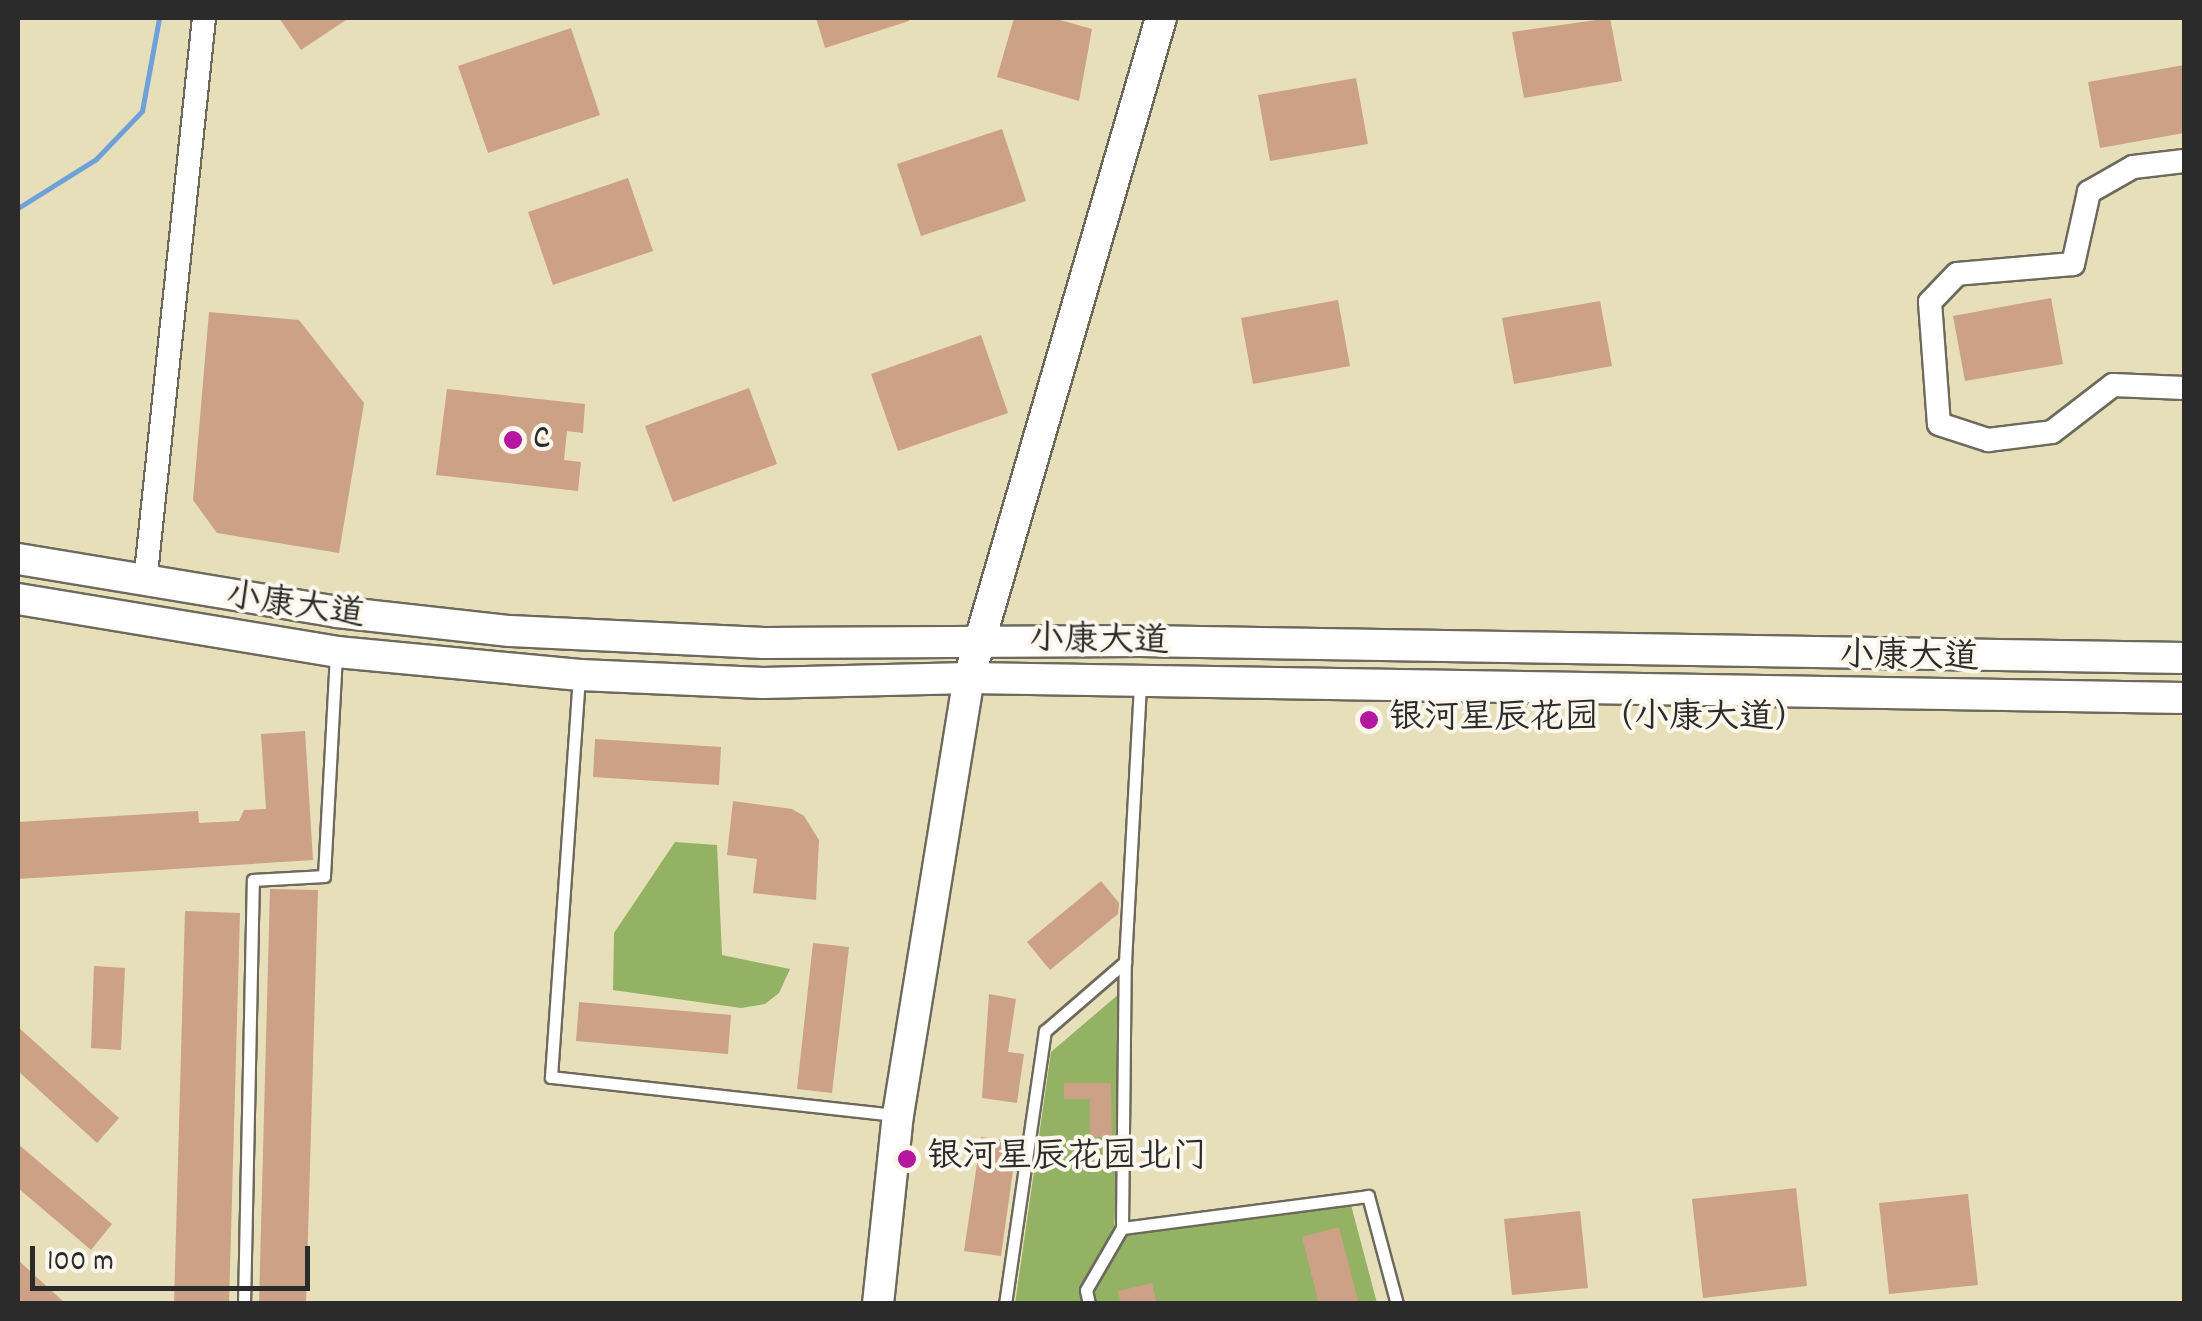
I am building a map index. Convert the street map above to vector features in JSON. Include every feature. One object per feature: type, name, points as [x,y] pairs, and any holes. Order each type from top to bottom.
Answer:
[{"type":"main road","points":[[878,1304],[898,1115],[969,678],[1161,18]]},
{"type":"main road","name":"小康大道","points":[[18,559],[145,582],[510,631],[764,643],[981,640],[2184,658]]},
{"type":"main road","name":"小康大道","points":[[18,599],[336,652],[580,674],[763,683],[969,678],[2184,698]]},
{"type":"street","points":[[145,582],[204,18]]},
{"type":"street","points":[[2184,161],[2132,167],[2089,192],[2073,264],[1957,274],[1930,302],[1939,424],[1988,440],[2052,432],[2113,386],[2184,388]]},
{"type":"lane","points":[[244,1304],[253,880],[324,876],[336,652]]},
{"type":"lane","points":[[580,674],[552,1077],[898,1115]]},
{"type":"lane","points":[[1090,1304],[1086,1290],[1122,1228],[1125,962],[1140,680]]},
{"type":"lane","points":[[1005,1304],[1045,1030],[1125,962]]},
{"type":"lane","points":[[1122,1228],[1368,1196],[1396,1304]]},
{"type":"green space","points":[[675,842],[717,845],[722,955],[790,969],[779,993],[765,1004],[741,1008],[613,990],[614,933]]},
{"type":"green space","points":[[1126,988],[1114,1233],[1351,1205],[1377,1303],[1015,1304],[1051,1052]]},
{"type":"building","points":[[279,18],[349,18],[301,50]]},
{"type":"building","points":[[816,18],[909,18],[909,21],[825,48]]},
{"type":"building","points":[[1014,18],[1053,18],[1092,29],[1079,101],[997,77]]},
{"type":"building","points":[[1610,18],[1622,81],[1524,98],[1512,32]]},
{"type":"building","points":[[571,28],[600,115],[488,153],[458,66]]},
{"type":"building","points":[[2184,65],[2184,133],[2100,148],[2088,82]]},
{"type":"building","points":[[1356,78],[1368,144],[1270,161],[1258,95]]},
{"type":"building","points":[[1002,129],[1026,201],[921,236],[897,164]]},
{"type":"building","points":[[628,178],[653,251],[553,285],[528,212]]},
{"type":"building","points":[[2051,298],[2063,364],[1965,381],[1953,316]]},
{"type":"building","points":[[1338,300],[1350,366],[1253,384],[1241,318]]},
{"type":"building","points":[[1600,301],[1612,366],[1514,384],[1502,318]]},
{"type":"building","points":[[209,312],[299,320],[364,403],[339,553],[217,533],[193,500]]},
{"type":"building","points":[[981,335],[1008,413],[898,451],[871,374]]},
{"type":"building","points":[[749,388],[777,464],[673,502],[645,426]]},
{"type":"building","name":"C","points":[[447,389],[585,404],[583,433],[567,431],[564,460],[581,462],[578,491],[436,475]]},
{"type":"building","points":[[305,731],[313,860],[18,879],[18,822],[198,811],[199,823],[239,821],[244,810],[266,809],[261,734]]},
{"type":"building","points":[[595,739],[721,747],[719,785],[593,777]]},
{"type":"building","points":[[733,801],[792,809],[804,816],[819,840],[816,900],[753,893],[757,859],[727,855]]},
{"type":"building","points":[[1101,881],[1119,903],[1118,914],[1050,970],[1027,942]]},
{"type":"building","points":[[270,889],[318,890],[306,1304],[259,1304]]},
{"type":"building","points":[[185,911],[240,913],[229,1304],[174,1304]]},
{"type":"building","points":[[813,943],[849,947],[832,1093],[797,1089]]},
{"type":"building","points":[[94,966],[125,968],[121,1050],[91,1048]]},
{"type":"building","points":[[989,994],[1016,999],[1008,1052],[1024,1054],[1017,1103],[982,1098]]},
{"type":"building","points":[[579,1002],[731,1015],[728,1054],[576,1041]]},
{"type":"building","points":[[18,1027],[119,1118],[97,1143],[18,1071]]},
{"type":"building","points":[[1064,1083],[1111,1083],[1112,1137],[1090,1137],[1090,1099],[1064,1099]]},
{"type":"building","points":[[981,1137],[1017,1142],[1001,1256],[964,1251]]},
{"type":"building","points":[[18,1144],[112,1224],[91,1250],[18,1188]]},
{"type":"building","points":[[1796,1188],[1807,1286],[1703,1298],[1692,1199]]},
{"type":"building","points":[[1968,1194],[1978,1285],[1889,1294],[1879,1203]]},
{"type":"building","points":[[1580,1211],[1588,1288],[1512,1295],[1504,1219]]},
{"type":"building","points":[[1339,1227],[1359,1304],[1319,1304],[1302,1237]]},
{"type":"building","points":[[18,1260],[66,1304],[18,1304]]},
{"type":"building","points":[[1152,1283],[1157,1304],[1121,1304],[1118,1291]]},
{"type":"waterway","points":[[18,208],[96,159],[142,111],[159,18]]},
{"type":"place","name":"C","points":[[513,440]]},
{"type":"place","name":"银河星辰花园（小康大道）","points":[[1369,720]]},
{"type":"place","name":"银河星辰花园北门","points":[[907,1159]]}]
